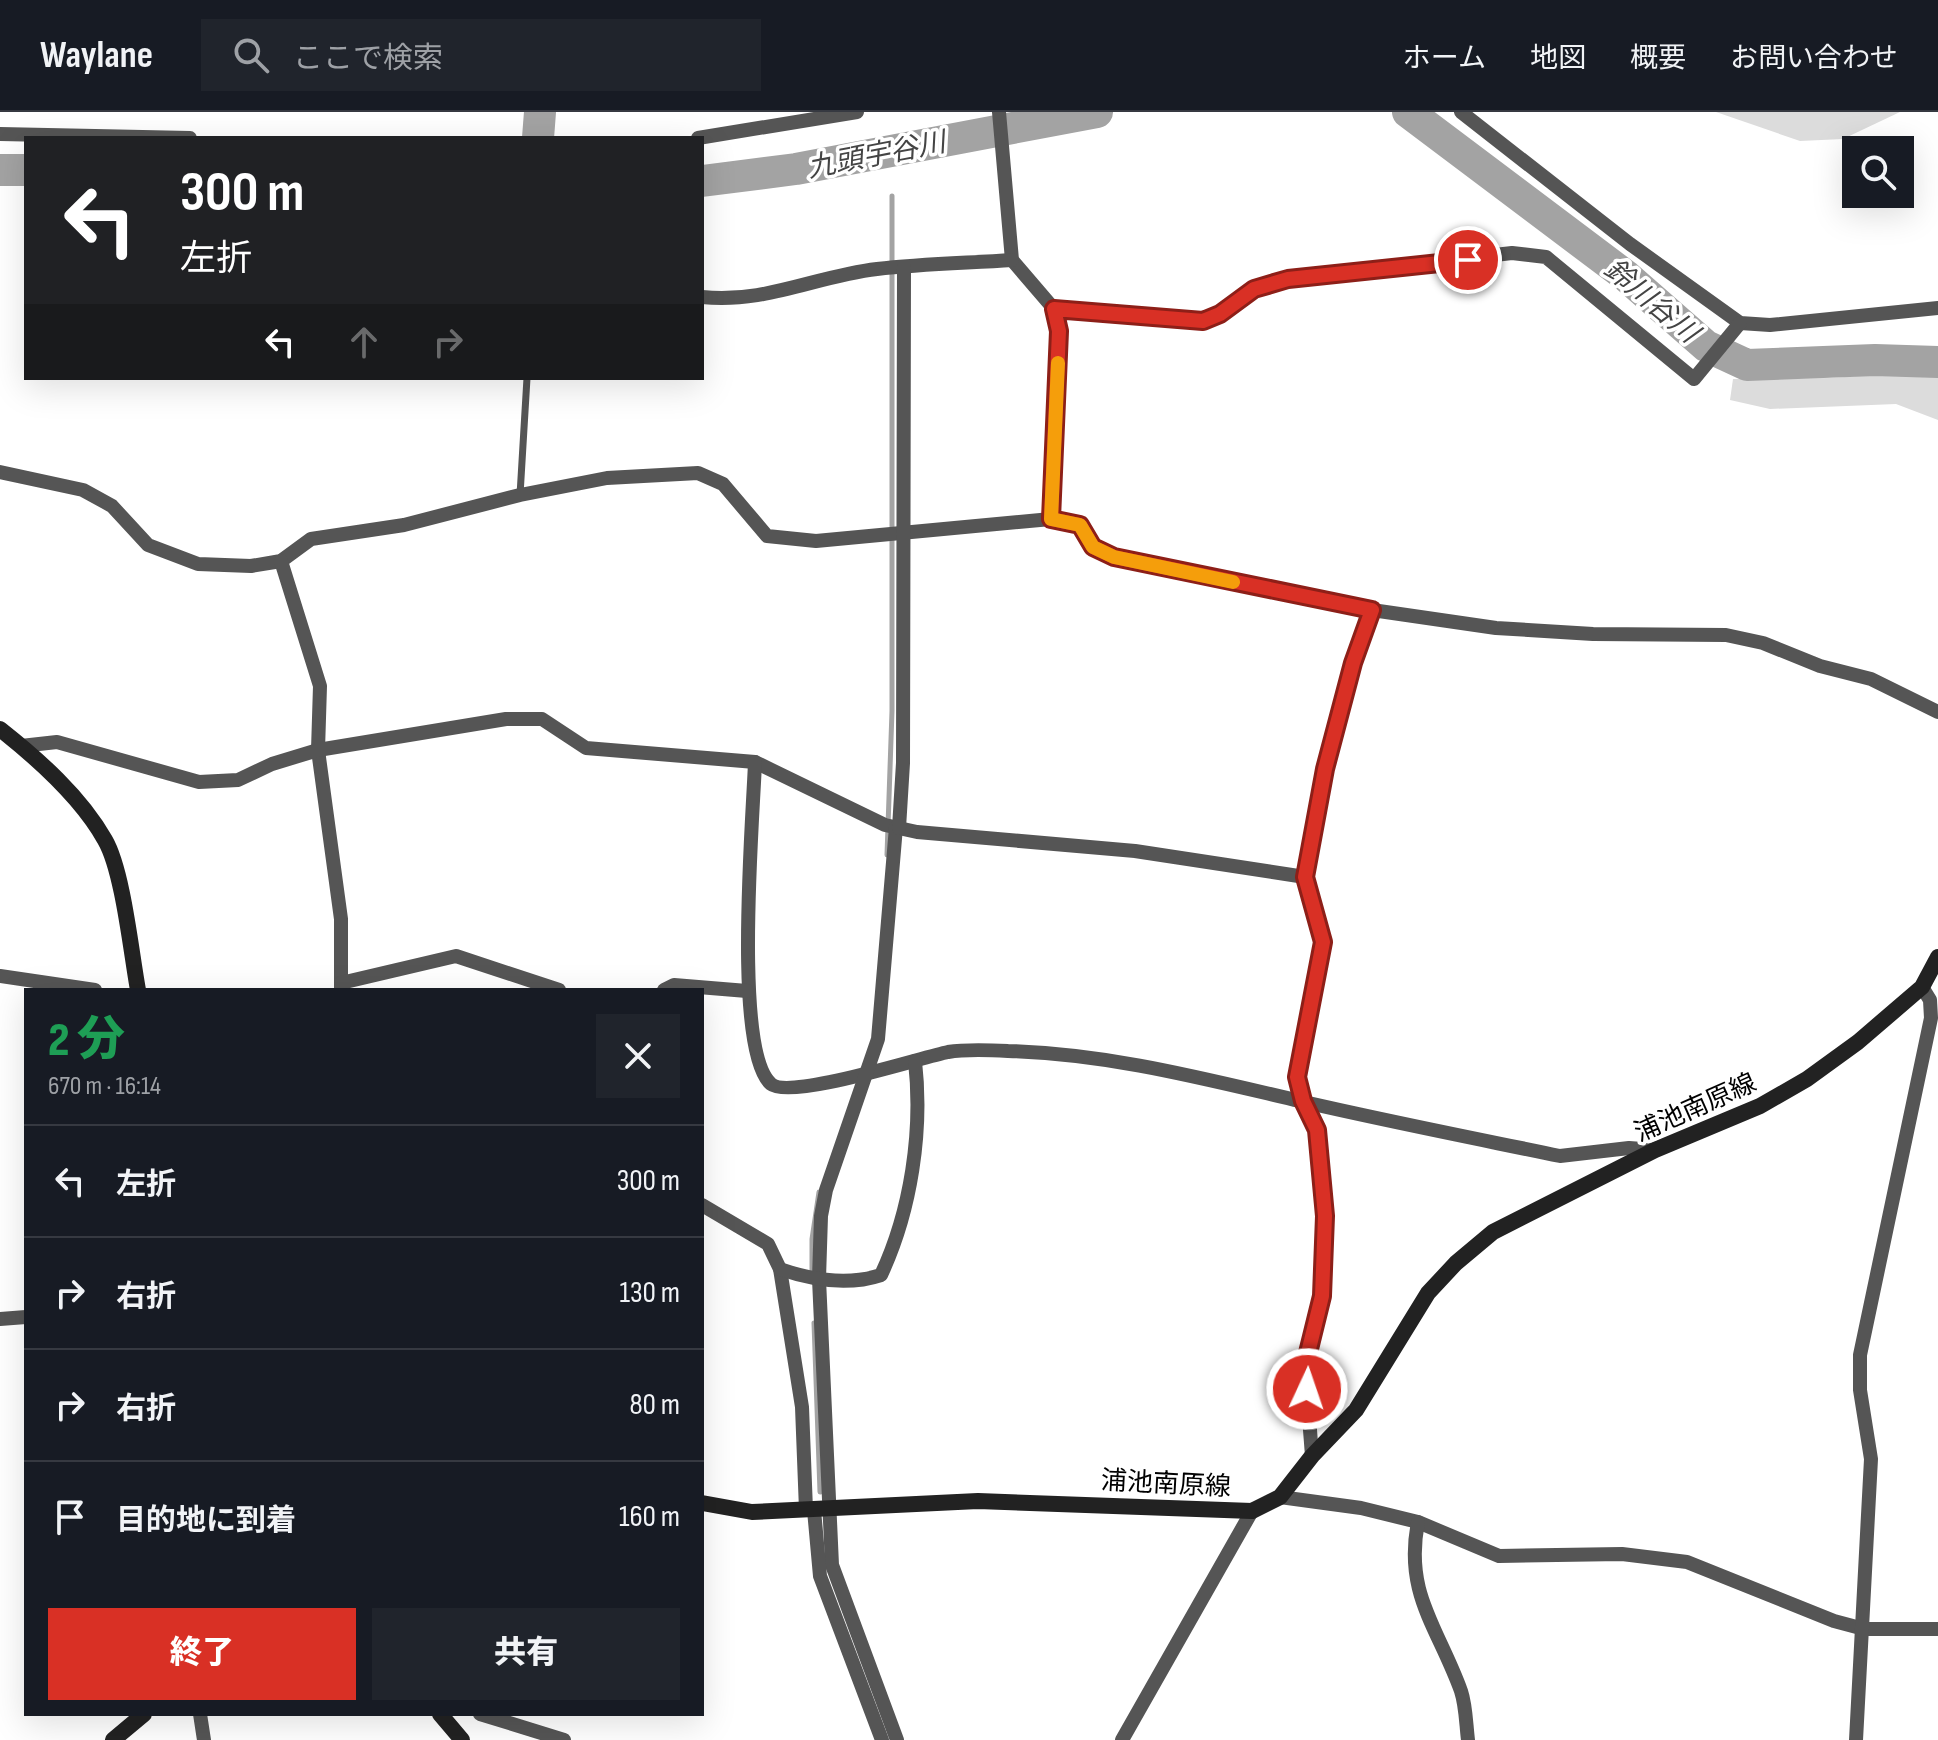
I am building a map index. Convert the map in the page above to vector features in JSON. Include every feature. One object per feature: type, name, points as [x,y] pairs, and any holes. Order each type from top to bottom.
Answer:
[{"type":"main road","points":[[0,729],[78,803],[107,842],[124,907],[138,988]]},
{"type":"main road","name":"浦池南原線","points":[[704,1503],[752,1512],[992,1501],[1252,1511],[1280,1497],[1312,1456],[1356,1410],[1428,1293],[1456,1263],[1493,1232],[1655,1150],[1760,1106],[1807,1079],[1858,1042],[1922,987],[1938,957]]},
{"type":"main road","points":[[113,1740],[142,1716]]},
{"type":"main road","points":[[442,1716],[462,1740]]},
{"type":"street","points":[[704,137],[857,112]]},
{"type":"street","points":[[999,112],[1012,260],[1054,309],[1059,331],[1051,519]]},
{"type":"street","points":[[1461,112],[1630,244],[1740,323],[1770,325],[1938,308]]},
{"type":"street","points":[[0,134],[95,136]]},
{"type":"street","points":[[1054,309],[1203,321],[1220,314],[1254,289],[1288,279],[1523,254],[1546,257],[1694,379],[1740,323]]},
{"type":"street","points":[[704,297],[745,298],[780,294],[843,275],[1012,260]]},
{"type":"street","points":[[882,1740],[820,1576],[815,1279],[826,1190],[863,1074],[878,1039],[893,826],[903,763],[897,536],[897,268]]},
{"type":"street","points":[[0,472],[83,490],[112,506],[148,545],[198,564],[251,566],[281,561],[311,539],[404,525],[520,495],[607,478],[698,473],[723,484],[767,536],[816,541],[897,536],[1051,519],[1080,525],[1093,547],[1114,557],[1372,610],[1510,629],[1593,634],[1726,635],[1763,643],[1820,666],[1871,679],[1938,712]]},
{"type":"street","points":[[281,561],[320,686],[318,750],[341,919],[341,987],[456,956],[553,988]]},
{"type":"street","points":[[1312,1456],[1305,1365],[1322,1296],[1325,1216],[1317,1130],[1303,1101],[1297,1077],[1323,942],[1305,877],[1325,769],[1353,663],[1372,610]]},
{"type":"street","points":[[21,746],[57,742],[199,782],[238,780],[272,764],[318,750],[506,719],[542,719],[586,748],[755,762],[893,826],[947,836],[1135,851],[1305,877]]},
{"type":"street","points":[[755,762],[747,991],[757,1052],[770,1084],[791,1089],[950,1052],[1008,1051],[1137,1062],[1560,1156],[1629,1148],[1655,1150]]},
{"type":"street","points":[[0,976],[81,988]]},
{"type":"street","points":[[668,988],[674,985],[747,991]]},
{"type":"street","points":[[1856,1740],[1871,1459],[1860,1390],[1860,1355],[1931,1018],[1930,1000],[1922,987]]},
{"type":"street","points":[[780,1269],[815,1279],[864,1281],[881,1275],[891,1253],[916,1145],[920,1106],[915,1061]]},
{"type":"street","points":[[704,1206],[768,1244],[780,1269],[817,1510],[832,1565],[897,1740]]},
{"type":"street","points":[[0,1319],[24,1317]]},
{"type":"street","points":[[1280,1497],[1361,1508],[1418,1522],[1470,1547],[1499,1556],[1622,1554],[1687,1562],[1834,1621],[1864,1629],[1938,1629]]},
{"type":"street","points":[[1122,1740],[1252,1511]]},
{"type":"street","points":[[1418,1522],[1412,1552],[1418,1595],[1462,1695],[1468,1740]]},
{"type":"street","points":[[200,1716],[204,1740]]},
{"type":"street","points":[[486,1716],[564,1740]]},
{"type":"lane","points":[[520,495],[527,380]]},
{"type":"shaded area","points":[[1716,112],[1900,112],[1849,136],[1842,136],[1842,139],[1800,141]]},
{"type":"shaded area","points":[[1921,371],[1938,374],[1938,420],[1896,404],[1770,409],[1730,400],[1733,379],[1832,378]]},
{"type":"waterway","points":[[538,136],[540,112]]},
{"type":"waterway","name":"九頭宇谷川","points":[[704,181],[796,169],[1097,112]]},
{"type":"waterway","name":"鈴川谷川","points":[[1408,112],[1626,276],[1706,346],[1747,365],[1875,360],[1938,362]]},
{"type":"waterway","name":"九頭宇谷川","points":[[0,170],[24,170]]},
{"type":"waterway","points":[[887,855],[892,711],[892,196]]},
{"type":"waterway","points":[[812,1277],[812,1239],[819,1192]]},
{"type":"waterway","points":[[814,1323],[820,1492]]},
{"type":"slow traffic","points":[[1058,363],[1051,519],[1080,525],[1093,547],[1114,557],[1233,582]]},
{"type":"route","points":[[1307,1389],[1305,1365],[1322,1296],[1325,1216],[1317,1130],[1303,1101],[1297,1077],[1323,942],[1305,877],[1325,769],[1353,663],[1372,610],[1114,557],[1093,547],[1080,525],[1051,519],[1059,331],[1054,309],[1076,308],[1203,321],[1220,314],[1254,289],[1288,279],[1468,260]]}]
